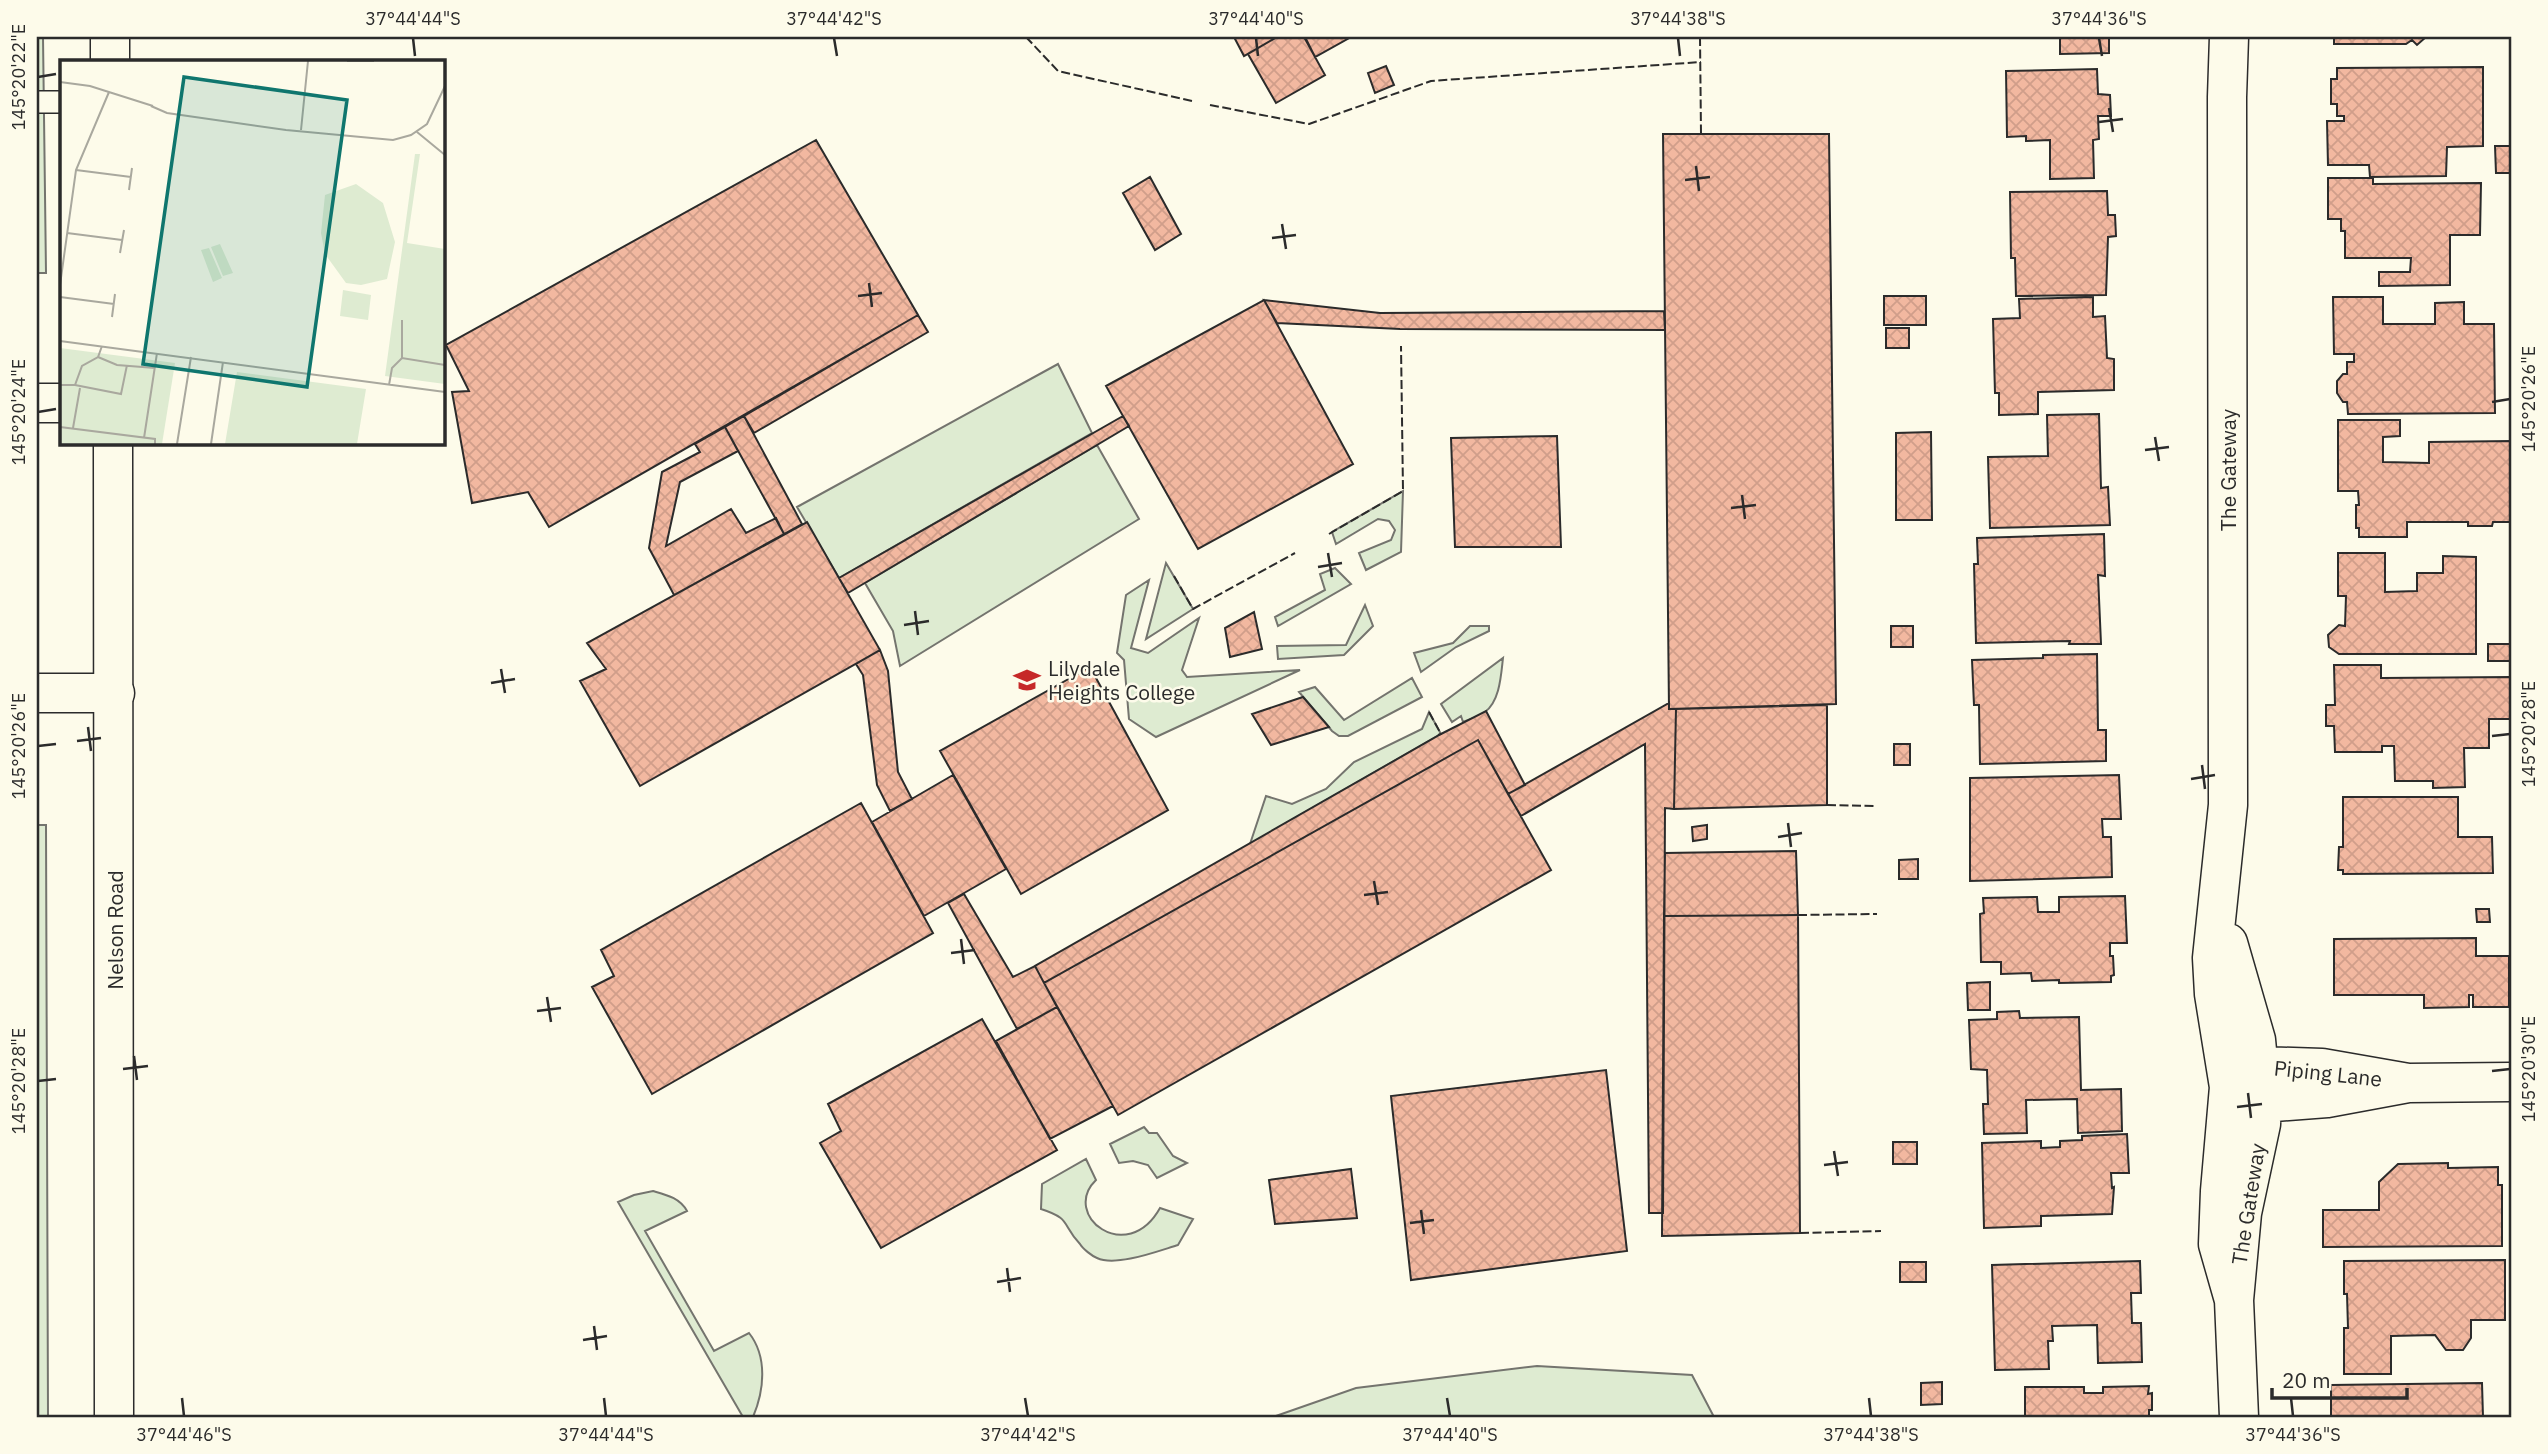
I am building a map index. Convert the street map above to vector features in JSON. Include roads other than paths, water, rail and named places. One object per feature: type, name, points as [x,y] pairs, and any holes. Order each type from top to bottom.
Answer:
[{"type":"street","points":[[110,37],[110,60]]},
{"type":"street","name":"The Gateway","points":[[2229,37],[2228,795],[2212,958],[2214,994],[2245,1095],[2220,1191],[2218,1244],[2234,1300],[2239,1417]]},
{"type":"street","points":[[37,403],[60,403]]},
{"type":"street","name":"Nelson Road","points":[[113,444],[114,1417]]},
{"type":"street","points":[[37,692],[115,693]]},
{"type":"street","name":"The Gateway","points":[[2218,903],[2256,1040],[2260,1066]]},
{"type":"street","name":"Piping Lane","points":[[2408,1083],[2322,1068],[2260,1066],[2245,1095],[2327,1098],[2408,1083],[2511,1082]]},
{"type":"lane","points":[[37,102],[60,102]]},
{"type":"place","name":"Lilydale Heights College","points":[[1027,680]]}]
